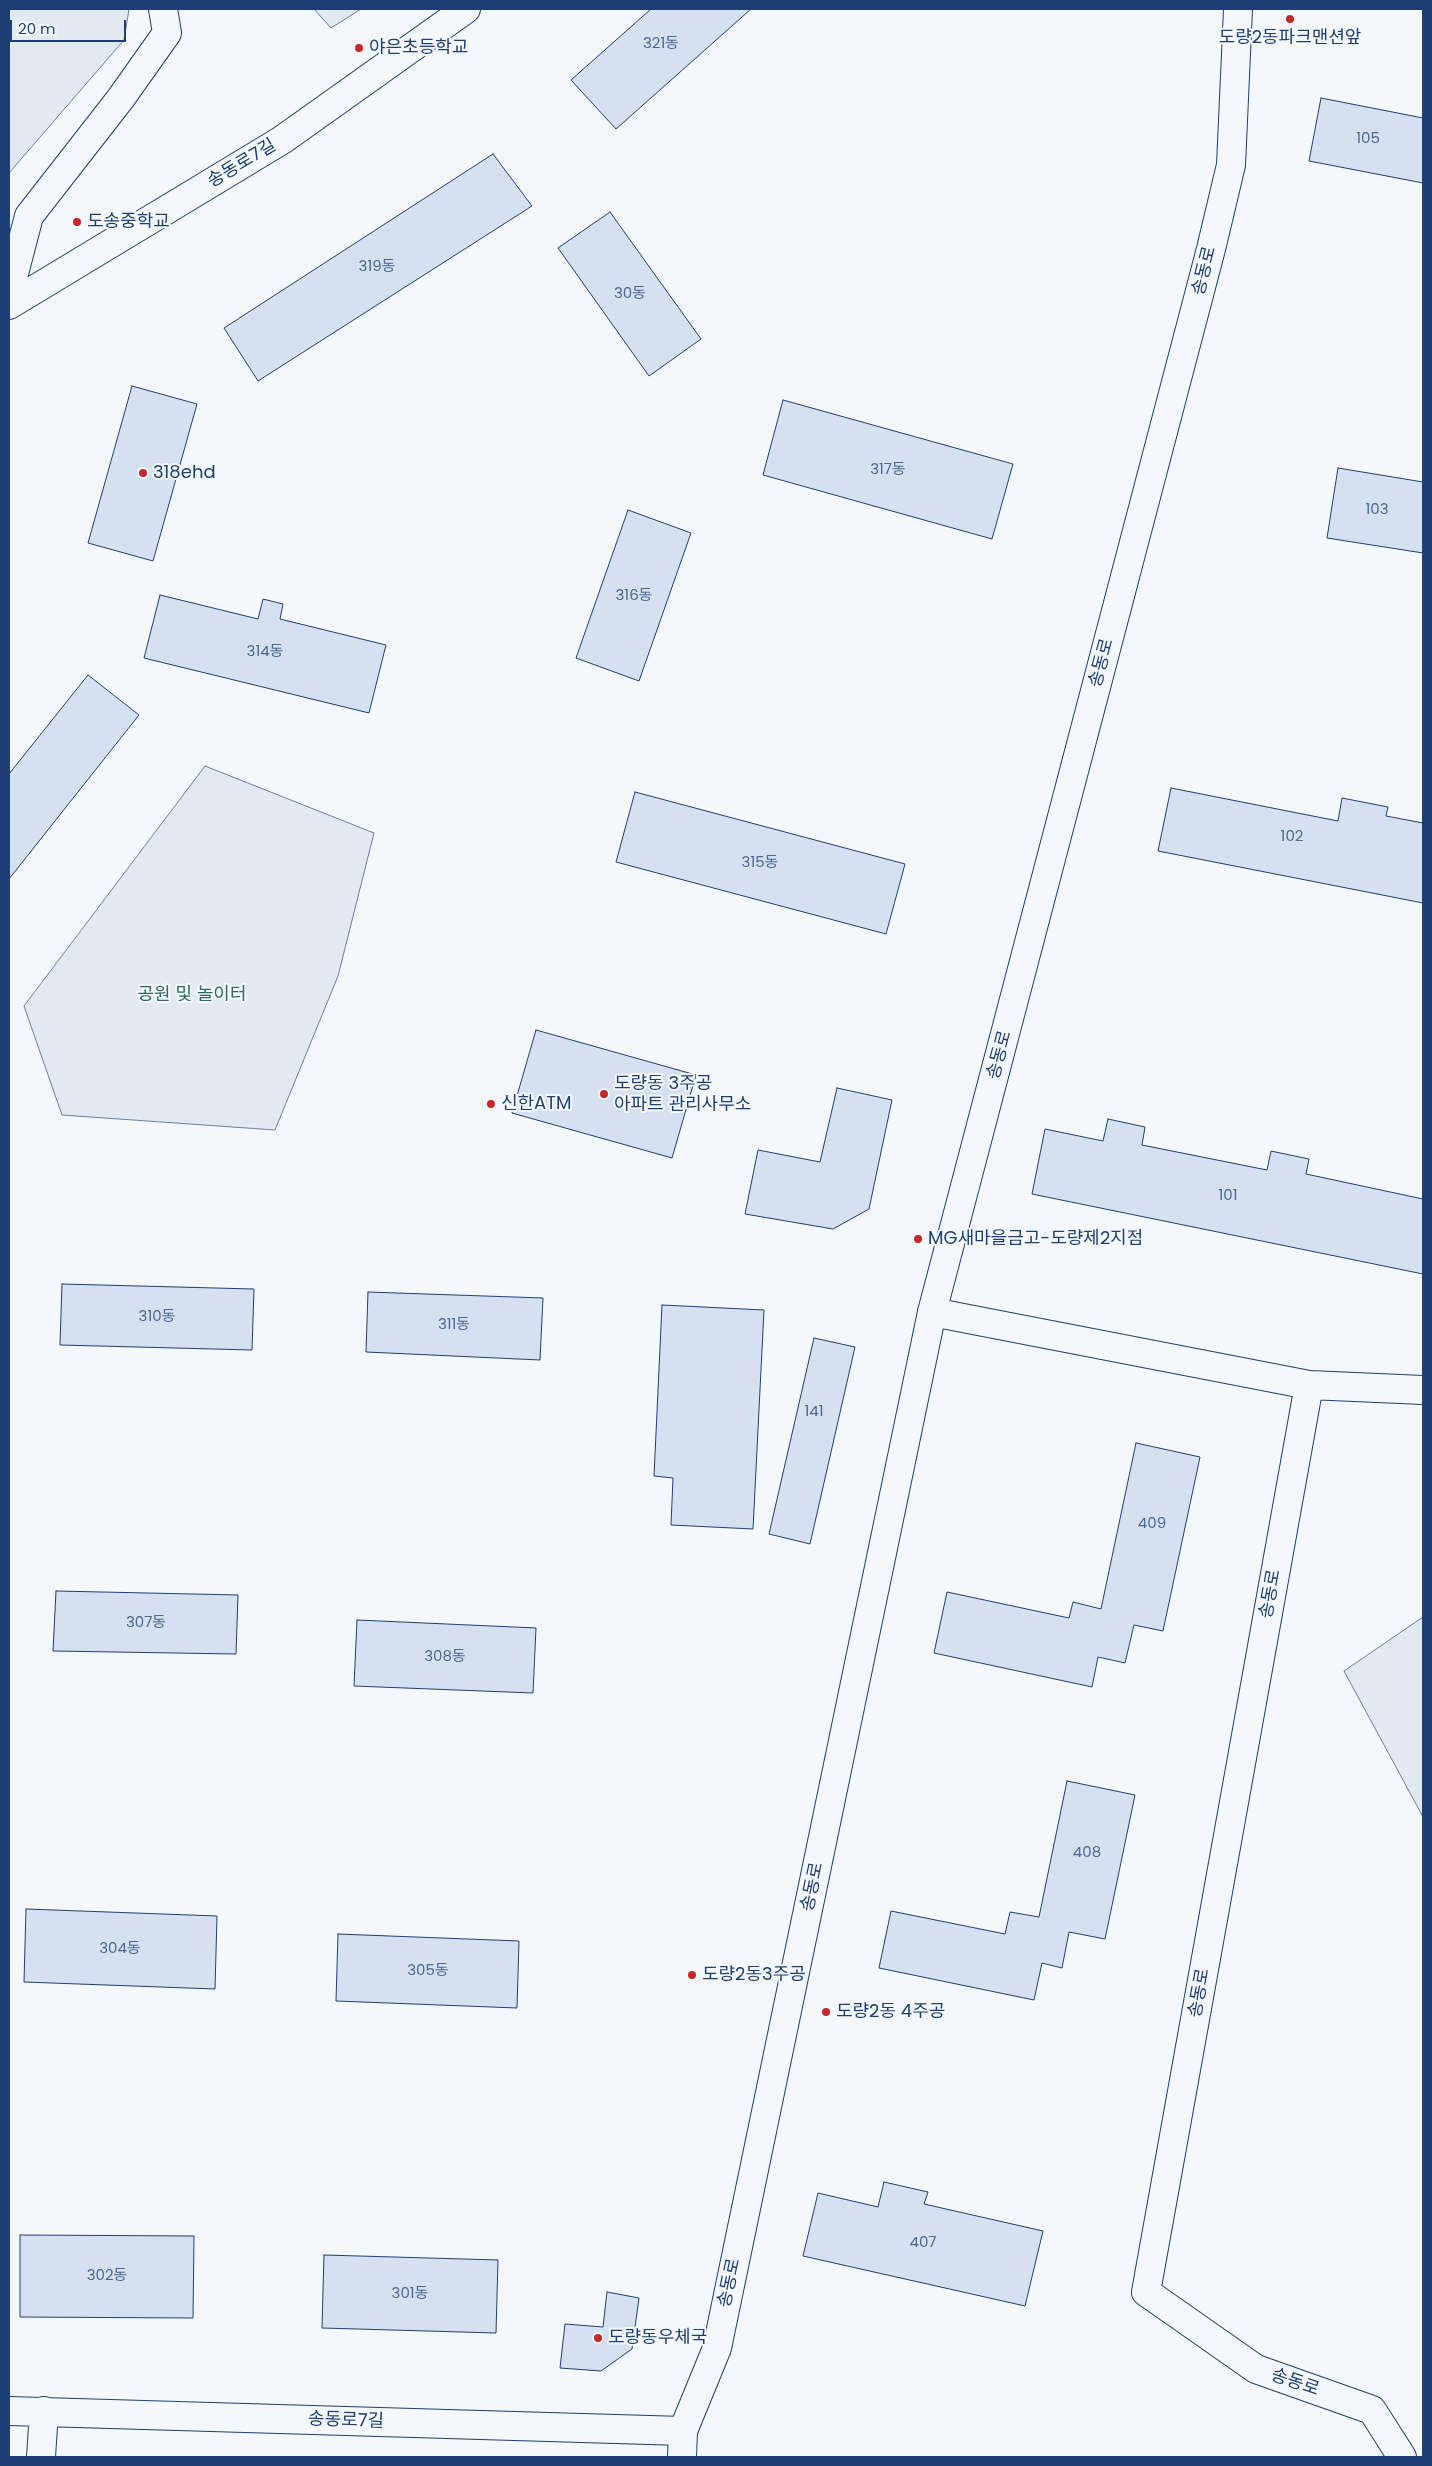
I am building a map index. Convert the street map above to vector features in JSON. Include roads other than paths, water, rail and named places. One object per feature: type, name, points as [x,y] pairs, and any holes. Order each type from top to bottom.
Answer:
[{"type":"street","points":[[9,293],[29,216],[121,98],[167,33],[163,9]]},
{"type":"street","name":"송동로7길","points":[[9,305],[282,140],[466,9]]},
{"type":"street","name":"송동로","points":[[682,2444],[717,2348],[932,1312],[1231,165],[1238,9]]},
{"type":"street","points":[[932,1312],[1309,1385],[1423,1390]]},
{"type":"street","name":"송동로","points":[[1309,1385],[1146,2292],[1256,2370],[1372,2410],[1402,2457]]},
{"type":"street","name":"송동로7길","points":[[9,2411],[682,2444]]},
{"type":"street","points":[[41,2457],[44,2412]]},
{"type":"place","name":"도량2동파크맨션앞","points":[[1290,19]]},
{"type":"place","name":"야은초등학교","points":[[359,48]]},
{"type":"place","name":"도송중학교","points":[[77,222]]},
{"type":"place","name":"318ehd","points":[[143,473]]},
{"type":"place","name":"도량동 3주공 아파트 관리사무소","points":[[604,1094]]},
{"type":"place","name":"신한ATM","points":[[491,1104]]},
{"type":"place","name":"MG새마을금고-도량제2지점","points":[[918,1239]]},
{"type":"place","name":"도량2동3주공","points":[[692,1975]]},
{"type":"place","name":"도량2동 4주공","points":[[826,2012]]},
{"type":"place","name":"도량동우체국","points":[[598,2338]]},
{"type":"park label","name":"공원 및 놀이터","points":[[192,995]]}]
